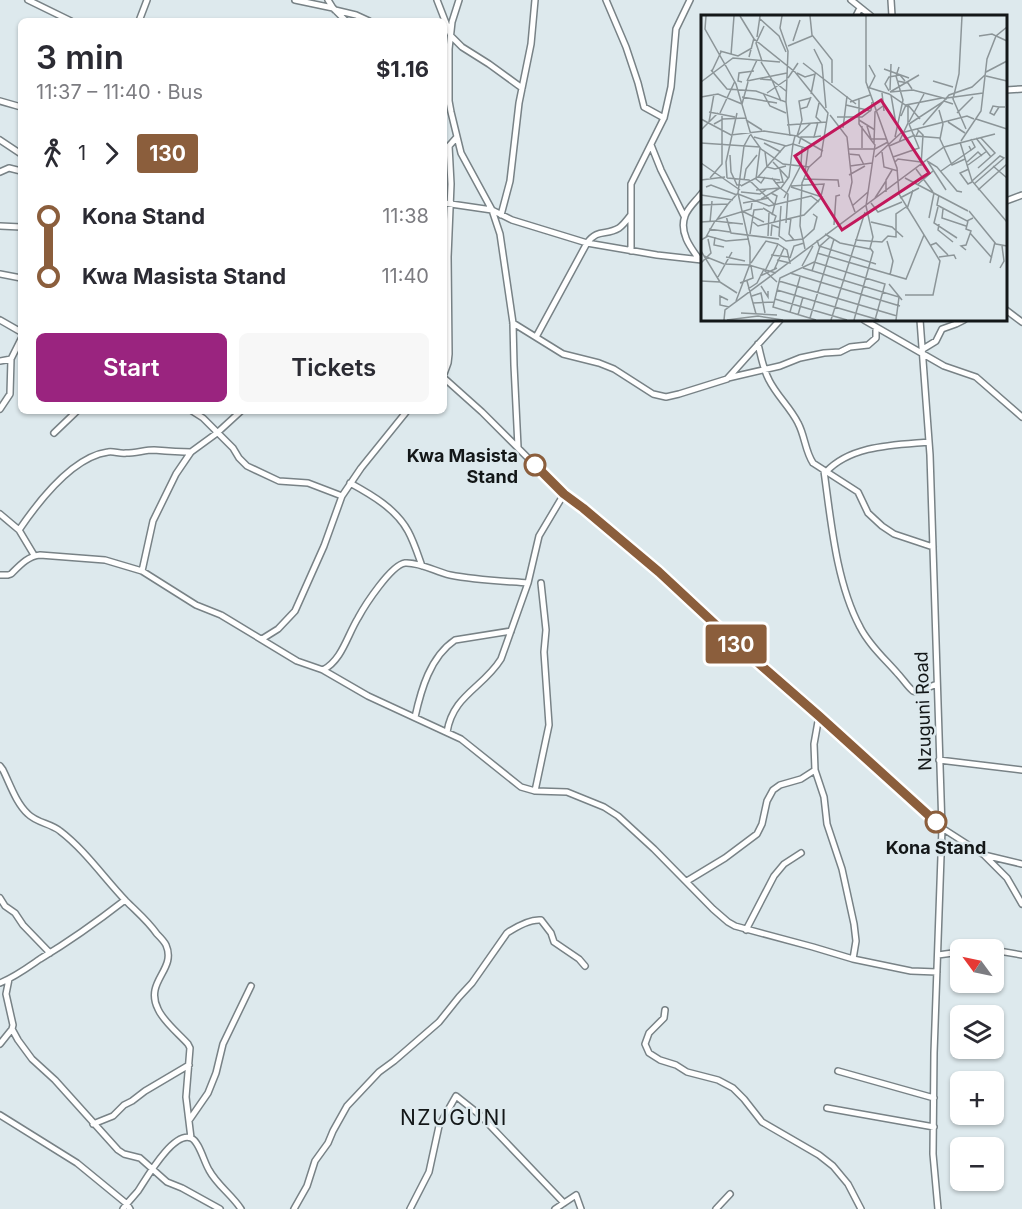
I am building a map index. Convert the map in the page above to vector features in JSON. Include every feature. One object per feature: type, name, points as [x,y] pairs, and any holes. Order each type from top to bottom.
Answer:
[{"type":"street","points":[[28,0],[65,18]]},
{"type":"street","points":[[140,18],[147,0]]},
{"type":"street","points":[[295,0],[362,18]]},
{"type":"street","points":[[328,0],[343,18]]},
{"type":"street","points":[[437,0],[444,18]]},
{"type":"street","points":[[459,0],[447,49],[447,100],[461,153],[492,210],[500,234],[513,323],[518,448]]},
{"type":"street","points":[[501,215],[510,181],[519,103],[531,44],[535,0]]},
{"type":"street","points":[[606,0],[626,47],[644,107],[664,118]]},
{"type":"street","points":[[631,251],[632,180],[664,118],[671,87],[676,29],[690,0]]},
{"type":"street","points":[[851,0],[870,15]]},
{"type":"street","points":[[891,0],[892,15]]},
{"type":"street","points":[[856,15],[860,8]]},
{"type":"street","points":[[447,26],[451,36],[462,47],[522,88]]},
{"type":"street","points":[[1007,90],[1022,89]]},
{"type":"street","points":[[0,101],[18,106]]},
{"type":"street","points":[[447,366],[449,354],[447,204],[451,184],[449,146],[456,137]]},
{"type":"street","points":[[0,140],[18,149]]},
{"type":"street","points":[[651,145],[684,216],[685,237],[701,259]]},
{"type":"street","points":[[0,172],[9,168],[18,170]]},
{"type":"street","points":[[684,216],[701,194]]},
{"type":"street","points":[[1007,200],[1022,195]]},
{"type":"street","points":[[447,204],[492,210],[512,220],[586,243],[657,255],[701,259]]},
{"type":"street","points":[[536,337],[586,243],[597,234],[618,229],[630,216]]},
{"type":"street","points":[[0,226],[18,227]]},
{"type":"street","points":[[0,274],[18,277]]},
{"type":"street","points":[[1007,311],[1022,322]]},
{"type":"street","points":[[0,320],[18,330]]},
{"type":"street","points":[[728,379],[779,321]]},
{"type":"street","points":[[866,321],[923,351],[944,366],[976,377],[1022,417]]},
{"type":"street","name":"Nzuguni Road","points":[[920,321],[929,442],[942,828],[933,1098],[933,1154],[938,1209]]},
{"type":"street","points":[[923,351],[936,341],[942,329],[962,321]]},
{"type":"street","points":[[513,323],[563,354],[614,369],[652,394],[672,396],[780,366],[800,358],[868,345],[876,338],[876,327]]},
{"type":"street","points":[[758,344],[770,382],[797,420],[811,460],[858,492],[868,513],[882,526],[894,534],[933,547]]},
{"type":"street","points":[[0,409],[10,394],[11,359],[18,345]]},
{"type":"street","points":[[0,361],[11,359]]},
{"type":"street","points":[[447,379],[564,494],[659,572],[942,828],[984,855],[1007,878],[1022,904]]},
{"type":"street","points":[[54,434],[74,414]]},
{"type":"street","points":[[197,414],[233,448],[241,461],[254,470],[279,481],[308,483],[342,496]]},
{"type":"street","points":[[142,571],[156,513],[176,474],[191,452],[238,414]]},
{"type":"street","points":[[262,639],[278,629],[295,611],[324,546],[342,496],[405,414]]},
{"type":"street","points":[[825,471],[842,459],[858,453],[889,446],[929,442]]},
{"type":"street","points":[[19,530],[47,492],[70,471],[92,456],[111,452],[123,454],[155,450],[191,452]]},
{"type":"street","points":[[825,471],[835,543],[845,588],[861,628],[873,646],[913,691],[917,692],[937,684]]},
{"type":"street","points":[[350,483],[381,501],[404,525],[423,566]]},
{"type":"street","points":[[447,732],[449,720],[457,704],[497,666],[501,659],[528,584],[539,536],[564,494]]},
{"type":"street","points":[[0,514],[19,530],[34,555]]},
{"type":"street","points":[[0,575],[11,574],[34,555],[105,560],[142,571],[196,605],[221,615],[297,661],[323,670],[368,696],[466,742],[521,787],[535,791],[567,792],[611,811],[654,849],[728,922],[746,930],[853,959],[911,971],[937,972]]},
{"type":"street","points":[[323,670],[335,661],[361,612],[393,569],[399,565],[405,563],[450,575],[528,584]]},
{"type":"street","points":[[535,791],[549,725],[544,652],[546,630],[541,583]]},
{"type":"street","points":[[415,717],[419,699],[432,667],[436,659],[451,643],[455,640],[511,631]]},
{"type":"street","points":[[819,716],[814,744],[815,770],[824,797],[827,824],[842,869],[854,924],[856,941],[853,959]]},
{"type":"street","points":[[939,760],[1022,771]]},
{"type":"street","points":[[0,766],[27,813],[34,819],[57,828],[71,840],[125,900],[148,921],[166,944],[168,963],[155,986],[155,1002],[160,1013],[188,1044],[190,1052],[186,1097],[191,1138]]},
{"type":"street","points":[[687,881],[725,858],[757,834],[773,790],[780,785],[801,779],[815,770]]},
{"type":"street","points":[[746,930],[774,876],[784,864],[801,853]]},
{"type":"street","points":[[984,855],[1022,864]]},
{"type":"street","points":[[0,898],[50,953]]},
{"type":"street","points":[[0,983],[9,980],[50,953],[125,900]]},
{"type":"street","points":[[294,1209],[307,1186],[315,1161],[328,1143],[347,1106],[380,1072],[439,1022],[472,983],[507,933],[536,919],[541,920],[551,933],[554,942],[579,959],[585,966]]},
{"type":"street","points":[[1004,952],[1022,955]]},
{"type":"street","points":[[938,955],[950,953]]},
{"type":"street","points":[[0,1044],[12,1029],[13,1022],[6,994],[9,980]]},
{"type":"street","points":[[190,1119],[208,1093],[223,1044],[251,986]]},
{"type":"street","points":[[665,1010],[664,1018],[649,1033],[645,1044],[649,1053],[687,1072],[718,1080],[733,1088],[762,1122],[819,1155],[833,1166],[848,1184],[861,1209]]},
{"type":"street","points":[[12,1029],[32,1059],[55,1080],[118,1150],[140,1158],[167,1182],[220,1209]]},
{"type":"street","points":[[93,1124],[113,1116],[124,1104],[189,1065]]},
{"type":"street","points":[[838,1071],[933,1098]]},
{"type":"street","points":[[410,1209],[429,1172],[439,1126],[456,1096],[480,1115],[564,1203]]},
{"type":"street","points":[[827,1108],[933,1127]]},
{"type":"street","points":[[0,1115],[77,1163],[126,1207],[152,1168],[175,1143],[187,1137],[191,1138],[197,1142],[210,1173],[241,1209]]},
{"type":"street","points":[[716,1209],[730,1194]]},
{"type":"street","points":[[555,1209],[576,1195],[581,1209]]},
{"type":"bus line","name":"130","points":[[535,465],[564,494],[659,572],[936,822]]},
{"type":"place","name":"Kwa Masista Stand","points":[[535,465]]},
{"type":"place","name":"Kona Stand","points":[[936,822]]},
{"type":"district","name":"NZUGUNI","points":[[454,1117]]}]
